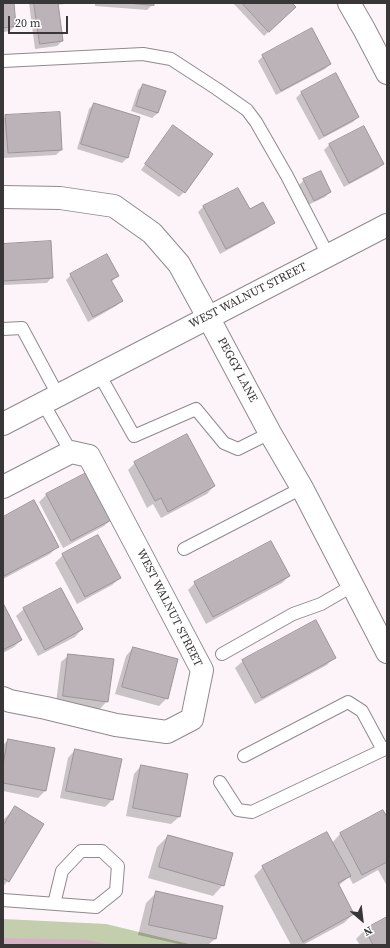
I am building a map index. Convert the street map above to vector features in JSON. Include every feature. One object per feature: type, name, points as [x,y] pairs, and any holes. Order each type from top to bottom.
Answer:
[{"type":"street","points":[[349,3],[387,73]]},
{"type":"street","name":"PEGGY LANE","points":[[3,197],[60,198],[114,206],[152,233],[179,264],[270,433],[302,488],[387,652]]},
{"type":"street","name":"WEST WALNUT STREET","points":[[3,424],[387,225]]},
{"type":"street","points":[[3,487],[71,452]]},
{"type":"street","name":"WEST WALNUT STREET","points":[[3,698],[10,701],[116,725],[167,732],[192,719],[202,670],[89,456],[71,452]]},
{"type":"lane","points":[[3,61],[143,54],[171,59],[247,110],[256,122],[287,176],[328,255]]},
{"type":"lane","points":[[3,329],[22,328],[71,452]]},
{"type":"lane","points":[[99,374],[134,436],[196,410],[224,443],[238,449],[270,433]]},
{"type":"lane","points":[[184,549],[302,488]]},
{"type":"lane","points":[[222,654],[293,614],[321,604],[352,586]]},
{"type":"lane","points":[[220,782],[238,810],[252,812],[385,749],[362,711],[348,702],[244,756]]},
{"type":"lane","points":[[3,900],[54,904],[96,907],[116,891],[118,866],[102,852],[81,851],[62,871],[54,904]]},
{"type":"green space","points":[[3,919],[106,924],[193,945],[3,945]]},
{"type":"shaded area","points":[[3,938],[89,940],[110,945],[3,945]]},
{"type":"building","points":[[3,3],[14,3],[16,26],[3,28]]},
{"type":"building","points":[[34,3],[58,3],[63,41],[40,44]]},
{"type":"building","points":[[127,3],[154,3],[154,5]]},
{"type":"building","points":[[242,3],[292,3],[296,7],[269,32]]},
{"type":"building","points":[[312,28],[331,64],[281,91],[262,55]]},
{"type":"building","points":[[336,73],[359,117],[324,136],[301,92]]},
{"type":"building","points":[[143,84],[166,91],[158,113],[136,106]]},
{"type":"building","points":[[94,103],[140,117],[128,158],[81,144]]},
{"type":"building","points":[[60,112],[62,150],[8,153],[5,115]]},
{"type":"building","points":[[173,125],[213,154],[185,193],[145,164]]},
{"type":"building","points":[[364,126],[384,164],[349,183],[329,144]]},
{"type":"building","points":[[321,171],[331,192],[314,201],[303,179]]},
{"type":"building","points":[[238,188],[250,209],[263,202],[275,223],[226,249],[203,206]]},
{"type":"building","points":[[51,241],[53,278],[3,281],[3,244]]},
{"type":"building","points":[[107,254],[119,276],[111,280],[123,301],[93,317],[70,274]]},
{"type":"building","points":[[187,434],[215,486],[168,512],[161,498],[155,501],[134,462]]},
{"type":"building","points":[[88,472],[113,519],[71,541],[46,494]]},
{"type":"building","points":[[34,500],[59,547],[4,576],[3,517]]},
{"type":"building","points":[[98,535],[121,578],[85,597],[62,554]]},
{"type":"building","points":[[271,541],[290,576],[213,617],[194,582]]},
{"type":"building","points":[[61,588],[83,629],[45,650],[23,608]]},
{"type":"building","points":[[3,603],[22,640],[3,650]]},
{"type":"building","points":[[316,620],[336,658],[262,698],[242,660]]},
{"type":"building","points":[[133,647],[178,659],[168,699],[122,687]]},
{"type":"building","points":[[68,654],[114,659],[108,702],[63,696]]},
{"type":"building","points":[[8,739],[55,748],[46,791],[3,783],[3,765]]},
{"type":"building","points":[[75,749],[122,759],[113,800],[66,791]]},
{"type":"building","points":[[141,765],[188,774],[180,817],[133,808]]},
{"type":"building","points":[[15,806],[44,824],[9,882],[3,878],[3,826]]},
{"type":"building","points":[[383,810],[387,817],[387,862],[362,875],[340,833]]},
{"type":"building","points":[[327,832],[351,876],[338,883],[354,914],[303,942],[262,866]]},
{"type":"building","points":[[168,835],[233,853],[224,886],[159,867]]},
{"type":"building","points":[[156,891],[223,906],[216,939],[149,925]]},
{"type":"building","points":[[387,917],[387,945],[373,945],[365,929]]}]
